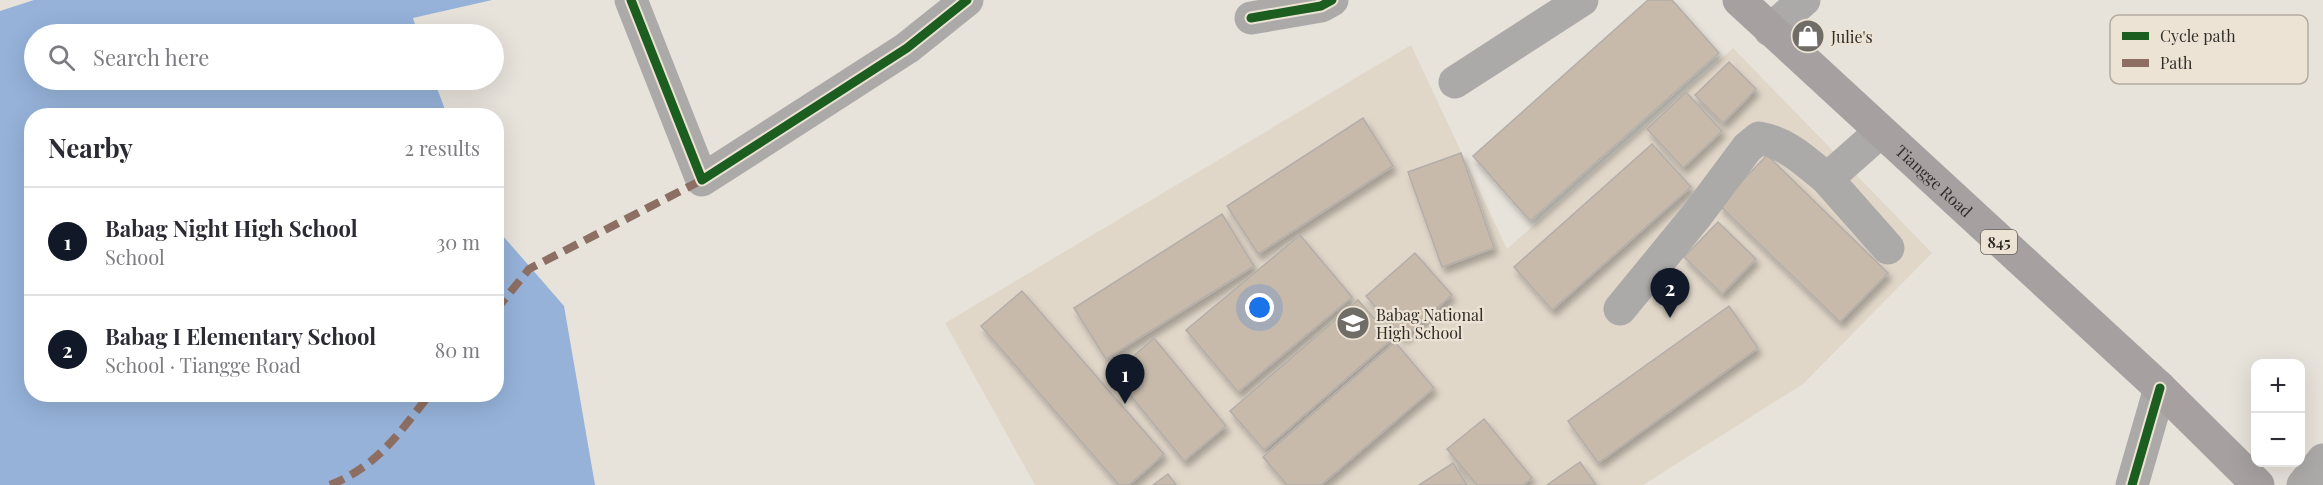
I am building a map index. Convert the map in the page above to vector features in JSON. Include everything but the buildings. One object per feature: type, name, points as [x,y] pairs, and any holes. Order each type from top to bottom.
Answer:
[{"type":"main road","name":"Tiangge Road","points":[[1739,0],[2160,388],[2255,484]]},
{"type":"street","points":[[631,0],[702,180],[907,48],[967,0]]},
{"type":"street","points":[[1251,18],[1321,6],[1332,0]]},
{"type":"street","points":[[1455,82],[1582,0]]},
{"type":"street","points":[[1770,30],[1804,0]]},
{"type":"street","points":[[1827,179],[1880,132]]},
{"type":"street","points":[[1620,309],[1697,215],[1747,147],[1759,138],[1777,141],[1794,151],[1827,179],[1887,248]]},
{"type":"street","points":[[2132,485],[2160,388]]},
{"type":"street","points":[[2303,485],[2323,460]]},
{"type":"shaded area","points":[[1411,45],[1507,249],[1733,48],[1932,253],[1803,384],[1643,485],[1035,485],[945,323]]},
{"type":"water","points":[[34,0],[492,0],[413,18],[415,24],[24,24],[24,90],[438,90],[444,108],[24,108],[24,402],[504,402],[504,237],[564,306],[595,485],[0,485],[0,11]]},
{"type":"marked path","points":[[504,300],[529,269],[702,180]]},
{"type":"marked path","points":[[330,485],[347,477],[375,458],[424,402]]},
{"type":"cycle path","points":[[631,0],[702,180],[907,48],[967,0]]},
{"type":"cycle path","points":[[1251,18],[1321,6],[1332,0]]},
{"type":"cycle path","points":[[2132,485],[2160,388]]},
{"type":"place","name":"Julie's","points":[[1808,36]]},
{"type":"place","name":"Babag I Elementary School","points":[[1670,318]]},
{"type":"place","name":"Babag National High School","points":[[1353,323]]},
{"type":"place","name":"Babag Night High School","points":[[1125,404]]}]
